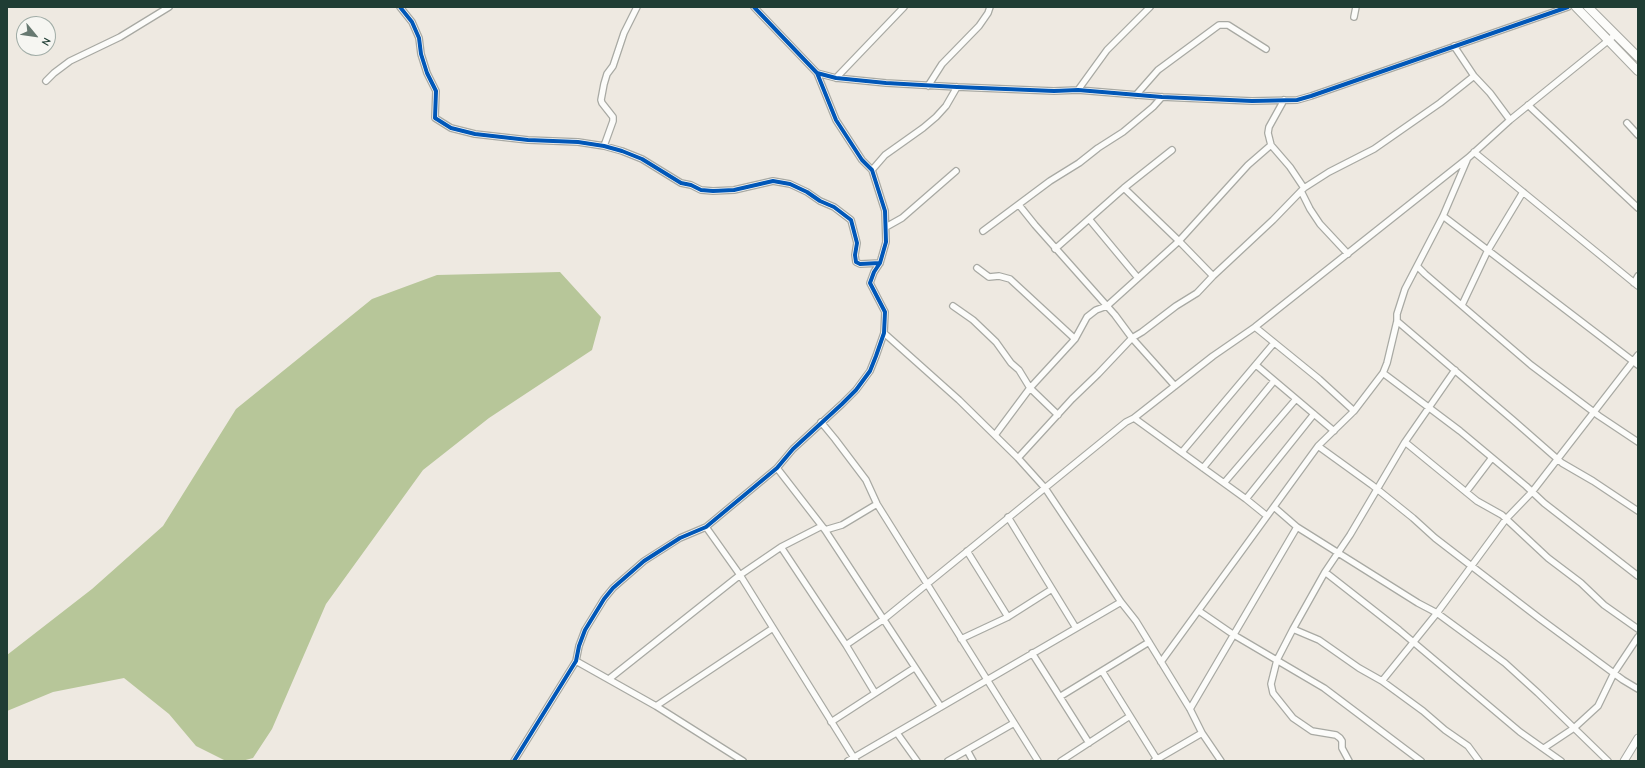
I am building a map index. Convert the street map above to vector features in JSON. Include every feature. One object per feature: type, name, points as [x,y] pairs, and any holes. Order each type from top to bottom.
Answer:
[{"type":"main road","points":[[1576,7],[1608,42],[1638,71]]},
{"type":"main road","points":[[1588,7],[1638,57]]},
{"type":"street","points":[[46,81],[54,72],[70,62],[120,37],[169,7]]},
{"type":"street","points":[[400,7],[412,22],[419,38],[421,54],[427,73],[436,91],[435,113],[437,120],[451,128],[475,134],[528,140],[578,142],[604,146],[642,158],[677,182],[690,185],[698,190],[713,192],[734,190],[774,182],[785,182],[834,207],[851,220],[857,243],[855,254],[856,262],[860,264],[880,263]]},
{"type":"street","points":[[604,146],[613,121],[613,117],[601,100],[604,84],[624,33],[637,7]]},
{"type":"street","points":[[514,761],[576,661],[579,646],[585,630],[604,599],[613,588],[644,561],[680,538],[706,528],[777,468],[792,449],[842,404],[870,370],[884,333],[885,312],[870,283],[880,263],[886,242],[885,211],[872,170],[862,160],[836,120],[817,73],[754,7]]},
{"type":"street","points":[[836,78],[904,7]]},
{"type":"street","points":[[928,86],[942,64],[979,26],[988,13],[990,7]]},
{"type":"street","points":[[1078,90],[1107,50],[1150,7]]},
{"type":"street","points":[[1354,17],[1356,7]]},
{"type":"street","points":[[817,73],[836,78],[957,88],[1054,91],[1078,90],[1162,97],[1297,100],[1568,7]]},
{"type":"street","points":[[1136,95],[1158,70],[1219,25],[1228,25],[1266,50]]},
{"type":"street","points":[[846,645],[884,619],[926,583],[1126,422],[1134,418],[1213,356],[1255,327],[1348,254],[1468,158],[1510,120],[1615,35]]},
{"type":"street","points":[[1454,46],[1474,76],[1490,93],[1510,120]]},
{"type":"street","points":[[1018,458],[1072,399],[1132,338],[1176,306],[1197,293],[1303,189],[1329,172],[1374,149],[1440,103],[1474,76]]},
{"type":"street","points":[[872,170],[885,155],[936,117],[946,106],[957,88]]},
{"type":"street","points":[[983,231],[1122,132],[1153,107],[1162,97]]},
{"type":"street","points":[[1284,100],[1269,127],[1268,133],[1271,145],[1290,167],[1303,189],[1310,209],[1320,224],[1348,254]]},
{"type":"street","points":[[1528,105],[1638,208]]},
{"type":"street","points":[[1627,124],[1638,135]]},
{"type":"street","points":[[995,436],[1030,388],[1074,339],[1087,317],[1096,310],[1107,306],[1179,241],[1248,165],[1271,145]]},
{"type":"street","points":[[1055,248],[1124,188],[1172,150]]},
{"type":"street","points":[[1474,152],[1636,284],[1638,276]]},
{"type":"street","points":[[1161,662],[1318,446],[1354,411],[1383,373],[1387,363],[1397,321],[1397,314],[1405,289],[1443,216],[1468,158]]},
{"type":"street","points":[[886,227],[902,218],[956,171]]},
{"type":"street","points":[[1124,188],[1213,276]]},
{"type":"street","points":[[1462,305],[1488,250],[1523,192]]},
{"type":"street","points":[[1019,205],[1174,386]]},
{"type":"street","points":[[1443,216],[1636,363]]},
{"type":"street","points":[[1089,219],[1138,278]]},
{"type":"street","points":[[1417,266],[1532,365],[1593,412],[1638,442]]},
{"type":"street","points":[[977,268],[989,277],[1005,277],[1013,281],[1074,339]]},
{"type":"street","points":[[953,306],[973,320],[996,342],[1019,370],[1030,388],[1058,415]]},
{"type":"street","points":[[1397,321],[1557,459],[1638,511]]},
{"type":"street","points":[[1255,327],[1319,379],[1354,411]]},
{"type":"street","points":[[884,333],[959,400],[1018,458],[1045,488],[1121,602],[1136,621],[1190,709],[1202,733],[1221,761]]},
{"type":"street","points":[[1182,452],[1274,343]]},
{"type":"street","points":[[1382,681],[1437,613],[1506,519],[1532,492],[1593,412],[1636,363],[1638,355]]},
{"type":"street","points":[[1256,365],[1334,431]]},
{"type":"street","points":[[1349,761],[1342,748],[1342,741],[1340,738],[1336,735],[1312,731],[1293,718],[1273,693],[1271,684],[1277,660],[1325,572],[1405,442],[1455,370]]},
{"type":"street","points":[[1383,373],[1460,431],[1573,527],[1638,576]]},
{"type":"street","points":[[1203,468],[1274,381]]},
{"type":"street","points":[[1224,483],[1296,399]]},
{"type":"street","points":[[1246,499],[1314,414]]},
{"type":"street","points":[[1134,418],[1246,499],[1267,516]]},
{"type":"street","points":[[821,422],[866,480],[877,504],[1038,761]]},
{"type":"street","points":[[1405,442],[1466,492],[1506,519],[1548,558],[1581,583],[1604,605],[1638,629]]},
{"type":"street","points":[[1318,446],[1377,489],[1539,618],[1638,689]]},
{"type":"street","points":[[1466,492],[1492,459]]},
{"type":"street","points":[[777,468],[823,528],[941,707]]},
{"type":"street","points":[[609,679],[740,575],[781,547],[823,528],[842,525],[877,504]]},
{"type":"street","points":[[1274,507],[1297,527],[1418,603],[1437,613],[1505,663],[1608,761]]},
{"type":"street","points":[[1008,517],[1076,628]]},
{"type":"street","points":[[1190,709],[1297,527]]},
{"type":"street","points":[[706,528],[740,575],[855,759]]},
{"type":"street","points":[[781,547],[846,645],[875,693]]},
{"type":"street","points":[[967,550],[1008,617]]},
{"type":"street","points":[[1325,572],[1414,643],[1520,732],[1561,761]]},
{"type":"street","points":[[961,639],[1008,617],[1052,589]]},
{"type":"street","points":[[848,761],[855,759],[1032,653],[1121,602]]},
{"type":"street","points":[[1199,611],[1234,635],[1324,688],[1421,761]]},
{"type":"street","points":[[656,706],[773,628]]},
{"type":"street","points":[[1293,629],[1318,640],[1359,668],[1382,681],[1468,746],[1479,761]]},
{"type":"street","points":[[1544,748],[1574,728],[1598,706],[1614,673],[1638,636]]},
{"type":"street","points":[[1060,696],[1149,642]]},
{"type":"street","points":[[1032,653],[1089,743]]},
{"type":"street","points":[[576,661],[656,706],[743,761]]},
{"type":"street","points":[[831,722],[914,668]]},
{"type":"street","points":[[1102,671],[1156,760],[1202,733]]},
{"type":"street","points":[[1061,761],[1130,716]]},
{"type":"street","points":[[948,761],[1014,723]]},
{"type":"street","points":[[897,733],[917,761]]},
{"type":"street","points":[[1624,761],[1638,738]]},
{"type":"street","points":[[967,750],[973,761]]},
{"type":"green space","points":[[560,272],[601,317],[592,350],[489,418],[423,470],[326,604],[272,729],[253,758],[242,761],[226,761],[196,746],[169,714],[124,678],[53,692],[7,711],[7,655],[92,589],[163,526],[236,409],[372,299],[437,275]]},
{"type":"cycle path","points":[[400,7],[412,22],[419,38],[421,54],[427,73],[436,91],[435,118],[451,128],[475,134],[528,140],[578,142],[604,146],[642,159],[681,183],[691,185],[701,190],[734,190],[773,181],[790,184],[834,207],[851,220],[857,243],[855,255],[856,262],[860,264],[880,263]]},
{"type":"cycle path","points":[[754,7],[817,73],[836,78],[886,83],[957,87],[1054,91],[1078,90],[1162,97],[1252,101],[1297,100],[1311,96],[1568,7]]},
{"type":"cycle path","points":[[514,761],[576,661],[579,646],[585,630],[604,599],[613,588],[644,561],[680,538],[706,527],[777,468],[793,449],[856,390],[870,371],[884,333],[885,312],[870,283],[874,272],[880,263],[886,242],[885,211],[872,170],[862,160],[836,120],[817,73]]}]
